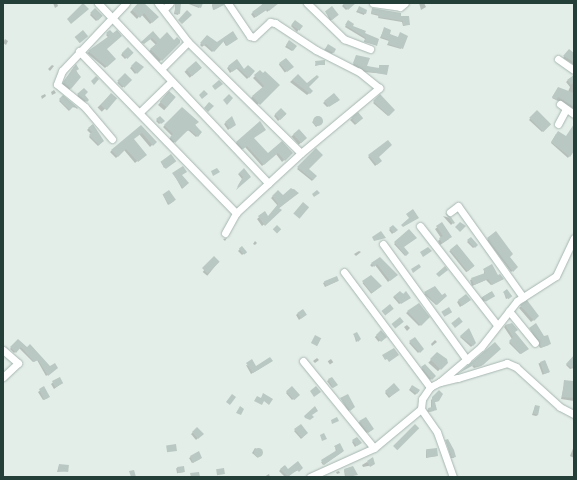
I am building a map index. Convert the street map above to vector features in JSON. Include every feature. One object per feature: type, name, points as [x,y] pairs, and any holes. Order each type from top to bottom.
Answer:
[{"type":"street","points":[[98,3],[268,183]]},
{"type":"street","points":[[112,139],[86,107],[58,84],[62,71],[79,51],[126,3]]},
{"type":"street","points":[[158,3],[188,42],[300,153]]},
{"type":"street","points":[[164,9],[170,3]]},
{"type":"street","points":[[226,233],[236,213],[300,153],[379,88],[359,72],[316,50],[275,23],[270,22],[254,37],[250,36],[228,3]]},
{"type":"street","points":[[307,3],[344,40],[370,49]]},
{"type":"street","points":[[373,3],[400,7],[405,3]]},
{"type":"street","points":[[161,69],[188,42]]},
{"type":"street","points":[[79,51],[140,112],[236,213]]},
{"type":"street","points":[[558,59],[574,70]]},
{"type":"street","points":[[140,112],[171,82]]},
{"type":"street","points":[[558,124],[563,107],[574,114]]},
{"type":"street","points":[[450,212],[458,206],[523,297]]},
{"type":"street","points":[[420,226],[497,325]]},
{"type":"street","points":[[310,477],[374,448],[420,409],[422,399],[430,387],[440,382],[467,360],[523,297],[556,276],[574,238]]},
{"type":"street","points":[[383,244],[467,360]]},
{"type":"street","points":[[344,272],[430,387]]},
{"type":"street","points":[[509,311],[535,343]]},
{"type":"street","points":[[3,350],[18,363],[3,378]]},
{"type":"street","points":[[303,361],[374,448]]},
{"type":"street","points":[[440,382],[507,363],[516,367],[560,407],[574,414]]},
{"type":"street","points":[[420,409],[437,432],[453,477]]},
{"type":"building","points":[[83,3],[89,9],[71,24],[67,19]]},
{"type":"building","points":[[138,3],[144,3],[159,17],[152,23],[144,13],[140,18],[132,10]]},
{"type":"building","points":[[175,3],[181,3],[180,14],[175,13]]},
{"type":"building","points":[[190,3],[203,3],[201,8]]},
{"type":"building","points":[[223,3],[224,5],[214,10],[212,4]]},
{"type":"building","points":[[264,3],[279,3],[269,11],[268,9],[256,17],[252,12]]},
{"type":"building","points":[[342,3],[356,3],[348,10]]},
{"type":"building","points":[[332,6],[339,15],[332,20],[325,12]]},
{"type":"building","points":[[359,6],[367,10],[366,14],[357,11]]},
{"type":"building","points":[[95,8],[103,16],[98,21],[90,13]]},
{"type":"building","points":[[372,8],[401,13],[401,16],[409,16],[410,25],[403,25],[403,21],[378,17],[379,15],[371,13]]},
{"type":"building","points":[[187,10],[192,15],[182,24],[178,20]]},
{"type":"building","points":[[295,20],[303,26],[299,31],[291,25]]},
{"type":"building","points":[[348,20],[354,24],[353,26],[366,31],[365,33],[379,39],[377,46],[364,41],[366,38],[345,25]]},
{"type":"building","points":[[384,27],[391,30],[390,34],[398,37],[400,32],[408,36],[403,49],[388,44],[389,40],[381,37]]},
{"type":"building","points":[[83,30],[88,36],[80,43],[75,37]]},
{"type":"building","points":[[110,30],[113,33],[117,30],[122,36],[107,49],[116,59],[107,67],[88,51],[109,36],[106,33]]},
{"type":"building","points":[[153,31],[160,39],[167,32],[174,40],[177,37],[180,40],[180,43],[162,61],[150,49],[157,43],[152,38],[144,44],[141,42]]},
{"type":"building","points":[[233,31],[238,39],[227,46],[224,41],[214,52],[206,44],[204,46],[200,43],[207,35],[217,42]]},
{"type":"building","points":[[289,40],[297,46],[293,51],[286,45]]},
{"type":"building","points":[[328,44],[336,49],[334,53],[325,49]]},
{"type":"building","points":[[128,47],[134,53],[127,59],[122,53]]},
{"type":"building","points":[[569,49],[574,53],[574,62],[563,56]]},
{"type":"building","points":[[356,55],[370,58],[367,66],[379,68],[379,65],[389,65],[387,75],[366,71],[353,63]]},
{"type":"building","points":[[286,58],[294,67],[287,72],[279,63]]},
{"type":"building","points":[[237,59],[244,69],[248,65],[255,71],[249,78],[238,68],[232,72],[228,66]]},
{"type":"building","points":[[325,60],[325,65],[316,65],[315,61]]},
{"type":"building","points":[[136,61],[144,67],[137,74],[131,66]]},
{"type":"building","points":[[196,61],[202,68],[192,76],[186,70]]},
{"type":"building","points":[[76,64],[79,69],[76,71],[81,77],[71,89],[63,82]]},
{"type":"building","points":[[260,70],[263,73],[265,71],[280,85],[260,105],[252,96],[264,86],[254,75]]},
{"type":"building","points":[[125,73],[132,80],[124,88],[117,81]]},
{"type":"building","points":[[298,74],[307,83],[317,75],[319,77],[309,87],[313,91],[310,94],[292,80]]},
{"type":"building","points":[[574,75],[574,82],[571,85],[567,80]]},
{"type":"building","points":[[96,76],[99,79],[94,85],[91,81]]},
{"type":"building","points":[[219,80],[223,84],[215,90],[212,86]]},
{"type":"building","points":[[558,87],[574,93],[574,107],[558,97],[557,100],[552,97]]},
{"type":"building","points":[[84,88],[88,92],[85,95],[89,100],[87,102],[77,94]]},
{"type":"building","points":[[204,90],[208,94],[202,99],[199,95]]},
{"type":"building","points":[[169,91],[176,97],[167,107],[160,102]]},
{"type":"building","points":[[111,93],[117,98],[107,110],[101,105]]},
{"type":"building","points":[[334,93],[340,100],[329,107],[324,101]]},
{"type":"building","points":[[229,94],[233,98],[227,105],[223,100]]},
{"type":"building","points":[[380,94],[395,110],[389,116],[373,101]]},
{"type":"building","points":[[63,95],[78,108],[77,109],[74,106],[70,110],[64,105],[59,99]]},
{"type":"building","points":[[209,102],[214,106],[208,112],[204,108]]},
{"type":"building","points":[[182,107],[199,122],[195,125],[202,132],[198,137],[190,130],[187,131],[175,143],[170,137],[173,134],[164,125]]},
{"type":"building","points":[[281,108],[287,114],[280,120],[275,114]]},
{"type":"building","points":[[537,110],[551,124],[543,132],[529,118]]},
{"type":"building","points":[[358,112],[363,118],[356,124],[351,118]]},
{"type":"building","points":[[160,116],[165,121],[161,124],[156,119]]},
{"type":"building","points":[[232,116],[236,125],[230,129],[225,122]]},
{"type":"building","points":[[316,116],[320,116],[323,121],[320,126],[316,126],[313,123],[313,119]]},
{"type":"building","points":[[260,121],[266,130],[254,138],[268,153],[282,141],[293,153],[285,161],[278,153],[264,165],[247,146],[243,149],[236,142]]},
{"type":"building","points":[[93,124],[104,141],[99,145],[89,135],[92,132],[88,128]]},
{"type":"building","points":[[574,124],[574,151],[570,157],[551,142],[558,131],[566,136]]},
{"type":"building","points":[[141,125],[157,142],[153,146],[142,133],[134,139],[147,155],[138,162],[126,149],[118,157],[111,150]]},
{"type":"building","points":[[299,129],[307,138],[301,143],[293,134]]},
{"type":"building","points":[[388,140],[392,145],[379,157],[382,161],[377,165],[368,155]]},
{"type":"building","points":[[316,148],[323,155],[309,169],[317,176],[313,180],[297,167]]},
{"type":"building","points":[[171,154],[176,161],[166,169],[160,162]]},
{"type":"building","points":[[183,166],[187,172],[182,175],[189,183],[183,188],[172,173]]},
{"type":"building","points":[[217,168],[220,172],[213,176],[211,171]]},
{"type":"building","points":[[244,168],[251,177],[236,190],[243,177],[239,173]]},
{"type":"building","points":[[291,188],[299,193],[279,208],[282,210],[265,226],[258,216],[265,211],[268,216],[278,204],[272,196],[278,190],[283,195]]},
{"type":"building","points":[[169,190],[176,200],[169,204],[162,195]]},
{"type":"building","points":[[317,190],[320,193],[314,197],[312,194]]},
{"type":"building","points":[[303,202],[309,207],[299,219],[293,213]]},
{"type":"building","points":[[413,209],[419,218],[403,227],[401,225],[409,218],[406,214]]},
{"type":"building","points":[[445,213],[451,217],[455,223],[453,224]]},
{"type":"building","points":[[442,222],[452,237],[442,243],[439,238],[443,236],[436,226]]},
{"type":"building","points":[[460,222],[466,226],[460,232],[455,227]]},
{"type":"building","points":[[277,225],[281,229],[277,233],[273,229]]},
{"type":"building","points":[[393,225],[398,230],[394,233],[389,228]]},
{"type":"building","points":[[409,229],[417,238],[404,247],[409,253],[406,256],[394,242]]},
{"type":"building","points":[[381,231],[386,238],[374,241],[372,237]]},
{"type":"building","points":[[496,231],[513,254],[510,257],[518,267],[513,272],[487,238]]},
{"type":"building","points":[[471,237],[478,245],[475,248],[467,240]]},
{"type":"building","points":[[457,244],[475,266],[468,271],[450,250]]},
{"type":"building","points":[[242,246],[247,252],[244,255],[239,249]]},
{"type":"building","points":[[428,247],[432,251],[423,257],[420,252]]},
{"type":"building","points":[[214,256],[220,262],[208,274],[202,268]]},
{"type":"building","points":[[380,257],[398,275],[390,281],[377,264],[374,267],[371,263]]},
{"type":"building","points":[[419,264],[421,267],[413,273],[411,269]]},
{"type":"building","points":[[492,264],[498,275],[500,274],[504,279],[492,285],[488,279],[474,285],[471,278],[485,273],[483,269]]},
{"type":"building","points":[[445,266],[448,270],[439,277],[436,274]]},
{"type":"building","points":[[371,275],[382,286],[372,293],[362,281]]},
{"type":"building","points":[[337,276],[339,281],[326,286],[324,281]]},
{"type":"building","points":[[435,286],[442,295],[445,293],[447,296],[437,305],[424,292]]},
{"type":"building","points":[[507,289],[512,296],[508,299],[503,292]]},
{"type":"building","points":[[400,291],[403,294],[406,291],[411,298],[401,304],[394,296]]},
{"type":"building","points":[[492,291],[495,296],[486,302],[483,297]]},
{"type":"building","points":[[466,294],[471,300],[462,306],[458,300]]},
{"type":"building","points":[[527,300],[539,316],[534,321],[520,305]]},
{"type":"building","points":[[419,303],[430,317],[421,326],[407,311]]},
{"type":"building","points":[[390,304],[394,309],[385,316],[381,311]]},
{"type":"building","points":[[449,307],[452,312],[444,317],[441,312]]},
{"type":"building","points":[[303,309],[307,315],[301,319],[297,313]]},
{"type":"building","points":[[400,317],[404,322],[395,329],[391,324]]},
{"type":"building","points":[[459,317],[463,322],[455,328],[451,323]]},
{"type":"building","points":[[512,323],[518,330],[515,332],[529,349],[521,354],[509,341],[513,337],[505,325]]},
{"type":"building","points":[[536,323],[544,336],[548,335],[551,344],[541,348],[539,340],[529,328]]},
{"type":"building","points":[[469,328],[476,343],[473,346],[460,336]]},
{"type":"building","points":[[381,330],[387,337],[381,342],[376,335]]},
{"type":"building","points":[[357,332],[361,339],[358,342],[353,334]]},
{"type":"building","points":[[315,335],[321,338],[317,346],[311,343]]},
{"type":"building","points":[[415,337],[424,349],[420,353],[409,341]]},
{"type":"building","points":[[18,339],[27,347],[30,344],[50,366],[55,363],[58,368],[48,376],[38,360],[34,362],[21,347],[16,353],[10,347]]},
{"type":"building","points":[[495,342],[501,349],[483,365],[476,367],[474,365],[459,373]]},
{"type":"building","points":[[394,348],[399,355],[389,362],[387,359],[385,360],[382,355]]},
{"type":"building","points":[[437,352],[447,359],[448,363],[441,370],[430,359]]},
{"type":"building","points":[[574,355],[574,366],[572,368],[566,364]]},
{"type":"building","points":[[270,357],[273,361],[253,373],[246,363],[252,359],[256,366]]},
{"type":"building","points":[[545,360],[550,372],[544,374],[540,362]]},
{"type":"building","points":[[425,364],[436,376],[432,380],[421,367]]},
{"type":"building","points":[[60,377],[63,383],[55,387],[52,381]]},
{"type":"building","points":[[332,377],[338,385],[333,388],[328,379]]},
{"type":"building","points":[[564,380],[573,381],[574,398],[562,397]]},
{"type":"building","points":[[394,383],[400,390],[390,397],[385,391]]},
{"type":"building","points":[[412,385],[420,390],[417,394],[410,389]]},
{"type":"building","points":[[44,386],[50,397],[44,400],[39,389]]},
{"type":"building","points":[[292,386],[300,395],[294,400],[286,391]]},
{"type":"building","points":[[316,386],[321,392],[314,397],[310,391]]},
{"type":"building","points":[[439,390],[443,394],[439,401],[435,402],[437,410],[429,412],[428,408],[432,407],[432,397]]},
{"type":"building","points":[[263,393],[273,399],[269,405],[264,401],[262,405],[254,401],[257,396],[261,398]]},
{"type":"building","points":[[232,394],[236,397],[230,405],[226,402]]},
{"type":"building","points":[[348,394],[355,407],[350,411],[340,398]]},
{"type":"building","points":[[535,405],[540,406],[538,415],[533,414]]},
{"type":"building","points":[[240,406],[244,409],[241,415],[236,413]]},
{"type":"building","points":[[315,406],[318,411],[312,415],[314,417],[310,420],[305,418],[304,416]]},
{"type":"building","points":[[337,417],[339,421],[332,424],[331,420]]},
{"type":"building","points":[[366,417],[374,429],[368,433],[359,421]]},
{"type":"building","points":[[301,424],[308,433],[302,438],[294,429]]},
{"type":"building","points":[[415,424],[419,428],[397,450],[393,446]]},
{"type":"building","points":[[197,427],[204,434],[198,439],[192,432]]},
{"type":"building","points":[[324,433],[327,439],[322,441],[320,435]]},
{"type":"building","points":[[357,437],[362,443],[357,446],[352,440]]},
{"type":"building","points":[[448,439],[456,457],[452,458],[445,440]]},
{"type":"building","points":[[340,443],[344,451],[324,465],[321,460],[337,450],[334,446]]},
{"type":"building","points":[[176,444],[177,451],[167,452],[166,445]]},
{"type":"building","points":[[256,448],[260,448],[262,452],[260,456],[256,456],[254,454],[254,450]]},
{"type":"building","points":[[437,448],[438,456],[427,457],[426,449]]},
{"type":"building","points":[[199,451],[202,458],[193,463],[190,456]]},
{"type":"building","points":[[373,457],[375,464],[370,467],[367,461]]},
{"type":"building","points":[[298,461],[303,468],[299,472],[297,470],[288,477],[280,469],[285,465],[288,469]]},
{"type":"building","points":[[59,464],[69,465],[68,472],[58,471]]},
{"type":"building","points":[[184,466],[185,472],[178,473],[177,467]]},
{"type":"building","points":[[353,466],[358,475],[346,477],[344,469]]},
{"type":"building","points":[[224,468],[225,474],[217,475],[216,469]]},
{"type":"building","points":[[134,470],[136,477],[131,477],[129,471]]},
{"type":"building","points":[[199,472],[200,477],[191,477],[190,473]]}]
